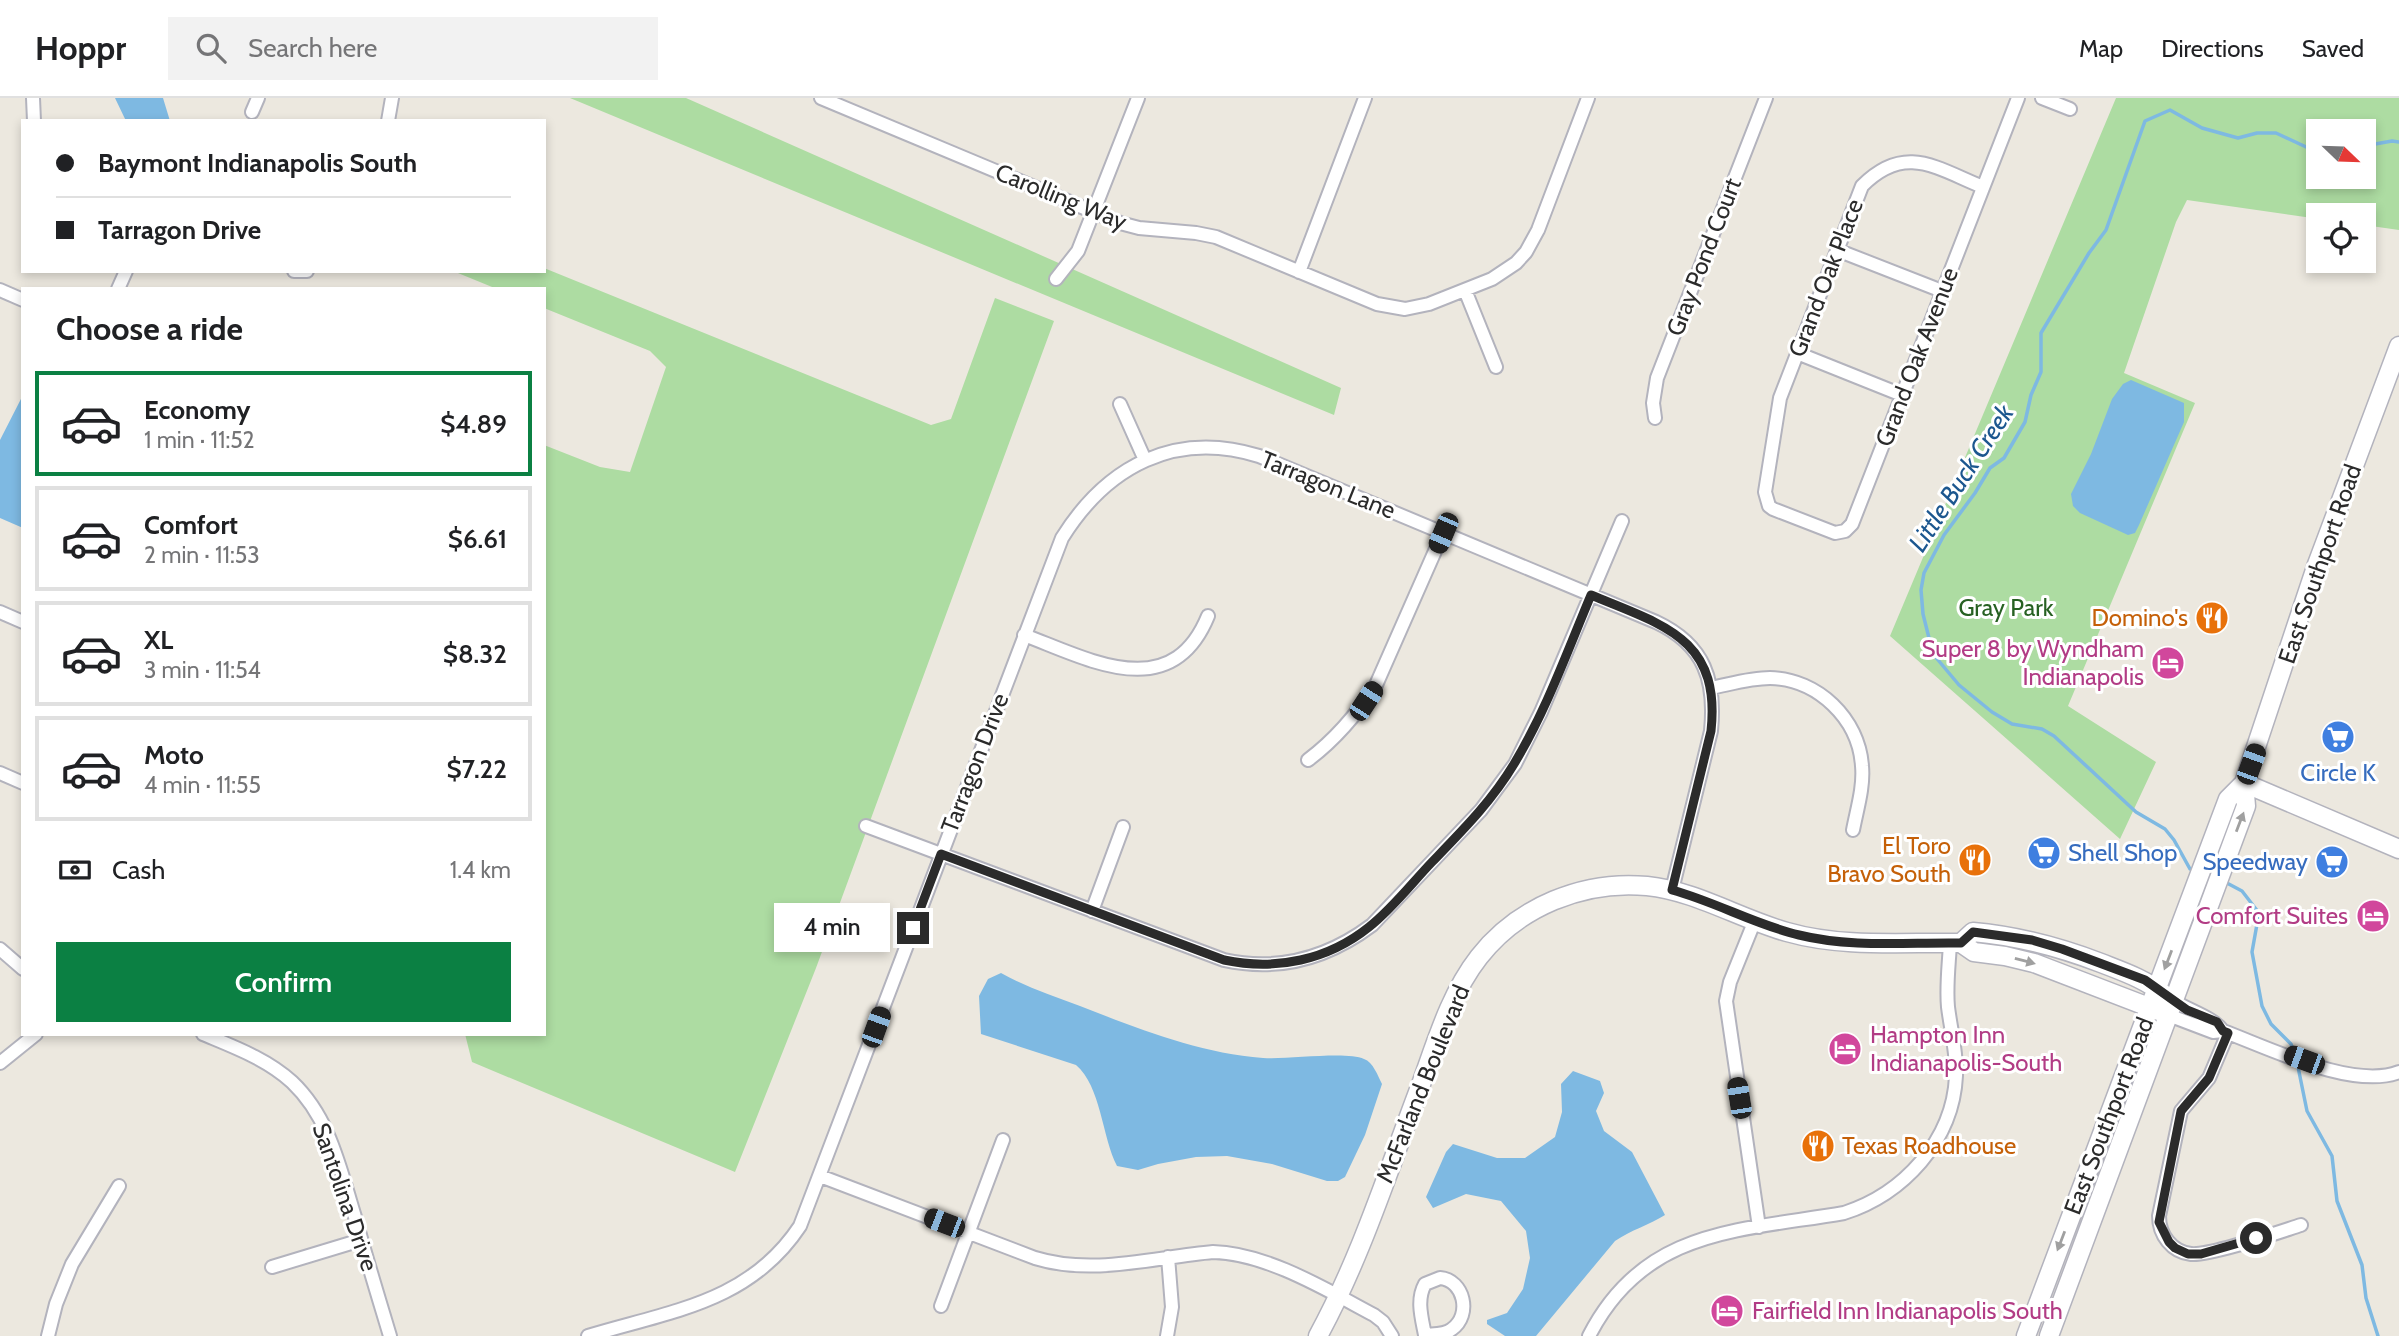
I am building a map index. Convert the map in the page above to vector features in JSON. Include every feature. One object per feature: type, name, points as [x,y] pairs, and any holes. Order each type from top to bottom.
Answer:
[{"type":"main road","name":"East Southport Road","points":[[2025,1336],[2162,1003],[2207,909],[2226,859],[2246,806],[2244,783],[2316,567],[2399,346]]},
{"type":"main road","name":"East Southport Road","points":[[2049,1336],[2162,1003],[2192,896],[2228,799],[2244,783]]},
{"type":"main road","points":[[2244,783],[2399,849]]},
{"type":"main road","name":"McFarland Boulevard","points":[[1318,1336],[1350,1272],[1453,1002],[1465,977],[1498,936],[1520,918],[1563,897],[1619,885],[1672,890],[1787,932],[1821,940],[1955,943],[1973,952],[2034,963],[2162,1003]]},
{"type":"street","points":[[33,98],[34,119]]},
{"type":"street","points":[[252,112],[258,98]]},
{"type":"street","points":[[388,119],[392,98]]},
{"type":"street","name":"Carolling Way","points":[[821,98],[1136,228],[1212,236],[1377,304],[1395,308],[1419,306],[1465,290],[1500,275],[1526,252],[1538,230],[1588,98]]},
{"type":"street","points":[[1056,279],[1078,251],[1138,98]]},
{"type":"street","points":[[1299,272],[1365,98]]},
{"type":"street","name":"Gray Pond Court","points":[[1655,418],[1653,403],[1657,378],[1766,98]]},
{"type":"street","name":"Grand Oak Avenue","points":[[1766,499],[1773,509],[1835,533],[1845,531],[1854,519],[2018,98]]},
{"type":"street","points":[[2042,98],[2070,109]]},
{"type":"street","name":"Grand Oak Place","points":[[1766,499],[1778,407],[1862,186],[1876,174],[1906,161],[1917,161],[1983,187]]},
{"type":"street","points":[[1837,250],[1942,291]]},
{"type":"street","points":[[0,290],[21,299]]},
{"type":"street","points":[[1465,290],[1496,367]]},
{"type":"street","points":[[1797,353],[1902,395]]},
{"type":"street","points":[[1120,404],[1144,460]]},
{"type":"street","name":"Tarragon Lane","points":[[1144,460],[1191,448],[1216,448],[1245,452],[1273,461],[1656,622],[1677,635],[1698,656],[1712,688]]},
{"type":"street","name":"Tarragon Drive","points":[[588,1336],[628,1330],[740,1286],[763,1269],[800,1226],[1055,555],[1074,517],[1104,486],[1144,460]]},
{"type":"street","points":[[866,826],[1206,954],[1248,964],[1272,965],[1305,960],[1336,948],[1372,925],[1462,832],[1502,784],[1539,717],[1622,521]]},
{"type":"street","points":[[1308,760],[1335,738],[1357,713],[1376,685],[1443,533]]},
{"type":"street","points":[[0,612],[21,621]]},
{"type":"street","points":[[1024,635],[1108,667],[1146,669],[1180,654],[1200,633],[1208,616]]},
{"type":"street","points":[[1672,890],[1711,731],[1712,688],[1761,678],[1785,680],[1816,692],[1838,709],[1852,729],[1861,756],[1861,789],[1853,830]]},
{"type":"street","points":[[0,773],[21,782]]},
{"type":"street","points":[[1092,911],[1123,827]]},
{"type":"street","points":[[1755,920],[1730,982],[1726,1001],[1759,1227]]},
{"type":"street","points":[[1589,1336],[1612,1300],[1631,1279],[1666,1254],[1687,1243],[1715,1234],[1833,1215],[1858,1208],[1880,1198],[1903,1182],[1923,1161],[1944,1125],[1956,1078],[1956,1049],[1947,991],[1955,943]]},
{"type":"street","points":[[0,950],[21,967]]},
{"type":"street","points":[[2162,1003],[2213,1032],[2226,1032],[2346,1075],[2366,1078],[2399,1072]]},
{"type":"street","points":[[2226,1032],[2209,1078],[2181,1111],[2159,1216],[2161,1231],[2175,1248],[2194,1254],[2301,1226]]},
{"type":"street","points":[[0,1063],[34,1036]]},
{"type":"street","name":"Santolina Drive","points":[[210,1036],[270,1065],[292,1082],[312,1104],[332,1143],[390,1336]]},
{"type":"street","points":[[941,1306],[1003,1140]]},
{"type":"street","points":[[820,1176],[1044,1260],[1074,1266],[1213,1252],[1247,1255],[1274,1265],[1377,1317],[1392,1336]]},
{"type":"street","points":[[48,1336],[56,1304],[72,1264],[119,1186]]},
{"type":"street","points":[[272,1267],[361,1240]]},
{"type":"street","points":[[1167,1336],[1172,1307],[1168,1257]]},
{"type":"street","points":[[1419,1336],[1425,1335],[1449,1331],[1461,1317],[1461,1290],[1448,1279],[1432,1279],[1422,1289],[1420,1306],[1425,1335]]},
{"type":"green space","points":[[570,98],[686,98],[1341,388],[1334,415]]},
{"type":"green space","name":"Gray Park","points":[[2116,98],[2399,98],[2399,230],[2376,227],[2376,203],[2306,203],[2306,217],[2187,200],[2176,222],[2124,373],[2195,403],[2068,706],[2156,762],[2120,839],[1890,636]]},
{"type":"green space","points":[[546,269],[931,425],[951,419],[995,298],[1054,321],[816,968],[735,1172],[472,1062],[466,1036],[546,1036],[546,446],[600,467],[630,472],[666,367],[650,351],[546,309],[546,287],[492,287],[458,273],[546,273]]},
{"type":"water","points":[[115,98],[163,98],[169,119],[125,119]]},
{"type":"water","points":[[2131,380],[2184,403],[2184,422],[2139,525],[2135,533],[2128,535],[2080,513],[2073,506],[2071,494],[2091,454],[2112,399],[2123,384]]},
{"type":"water","points":[[21,399],[21,527],[0,518],[0,440]]},
{"type":"water","points":[[1001,973],[1020,983],[1124,1023],[1216,1051],[1263,1058],[1344,1056],[1364,1059],[1370,1063],[1382,1084],[1365,1135],[1345,1177],[1338,1181],[1327,1181],[1272,1164],[1227,1156],[1196,1157],[1138,1170],[1117,1166],[1091,1086],[1076,1065],[981,1034],[979,996],[988,979]]},
{"type":"water","points":[[1573,1071],[1600,1081],[1604,1093],[1596,1111],[1604,1131],[1632,1152],[1665,1215],[1615,1241],[1536,1336],[1505,1336],[1487,1324],[1487,1320],[1507,1313],[1523,1289],[1530,1258],[1526,1231],[1501,1201],[1466,1194],[1433,1208],[1426,1197],[1446,1152],[1453,1144],[1497,1158],[1525,1158],[1555,1137],[1562,1112],[1561,1084]]},
{"type":"waterway","name":"Little Buck Creek","points":[[2195,871],[2190,869],[2165,829],[2136,812],[2054,736],[2042,729],[2012,724],[1992,712],[1959,685],[1933,654],[1923,614],[1921,590],[1924,573],[1944,535],[1990,468],[2004,458],[2025,422],[2031,395],[2041,372],[2041,333],[2089,253],[2106,230],[2145,121],[2170,110],[2202,128],[2238,138],[2257,133],[2276,133],[2306,147]]},
{"type":"waterway","name":"Little Buck Creek","points":[[2376,144],[2399,142]]},
{"type":"waterway","name":"Little Buck Creek","points":[[2225,882],[2242,891],[2259,913],[2252,952],[2262,1006],[2271,1024],[2291,1044],[2295,1055]]},
{"type":"waterway","name":"Little Buck Creek","points":[[2297,1062],[2307,1111],[2332,1156],[2337,1201],[2362,1265],[2366,1298],[2378,1336]]},
{"type":"place","name":"Domino's","points":[[2212,618]]},
{"type":"place","name":"Super 8 by Wyndham Indianapolis","points":[[2168,663]]},
{"type":"place","name":"Circle K","points":[[2338,737]]},
{"type":"place","name":"Shell Shop","points":[[2044,853]]},
{"type":"place","name":"El Toro Bravo South","points":[[1975,860]]},
{"type":"place","name":"Speedway","points":[[2332,862]]},
{"type":"place","name":"Comfort Suites","points":[[2373,916]]},
{"type":"place","name":"Hampton Inn Indianapolis-South","points":[[1845,1049]]},
{"type":"place","name":"Texas Roadhouse","points":[[1818,1146]]},
{"type":"place","name":"Fairfield Inn Indianapolis South","points":[[1727,1311]]},
{"type":"route","points":[[913,928],[941,854],[1224,960],[1272,965],[1310,958],[1341,946],[1372,925],[1481,810],[1502,784],[1539,717],[1591,595],[1656,622],[1677,635],[1698,656],[1711,684],[1711,731],[1672,890],[1773,928],[1821,940],[1961,943],[1973,932],[2032,940],[2145,980],[2187,1010],[2217,1022],[2223,1031],[2228,1033],[2209,1078],[2181,1111],[2159,1222],[2163,1236],[2175,1248],[2188,1254],[2201,1254],[2256,1238]]}]
